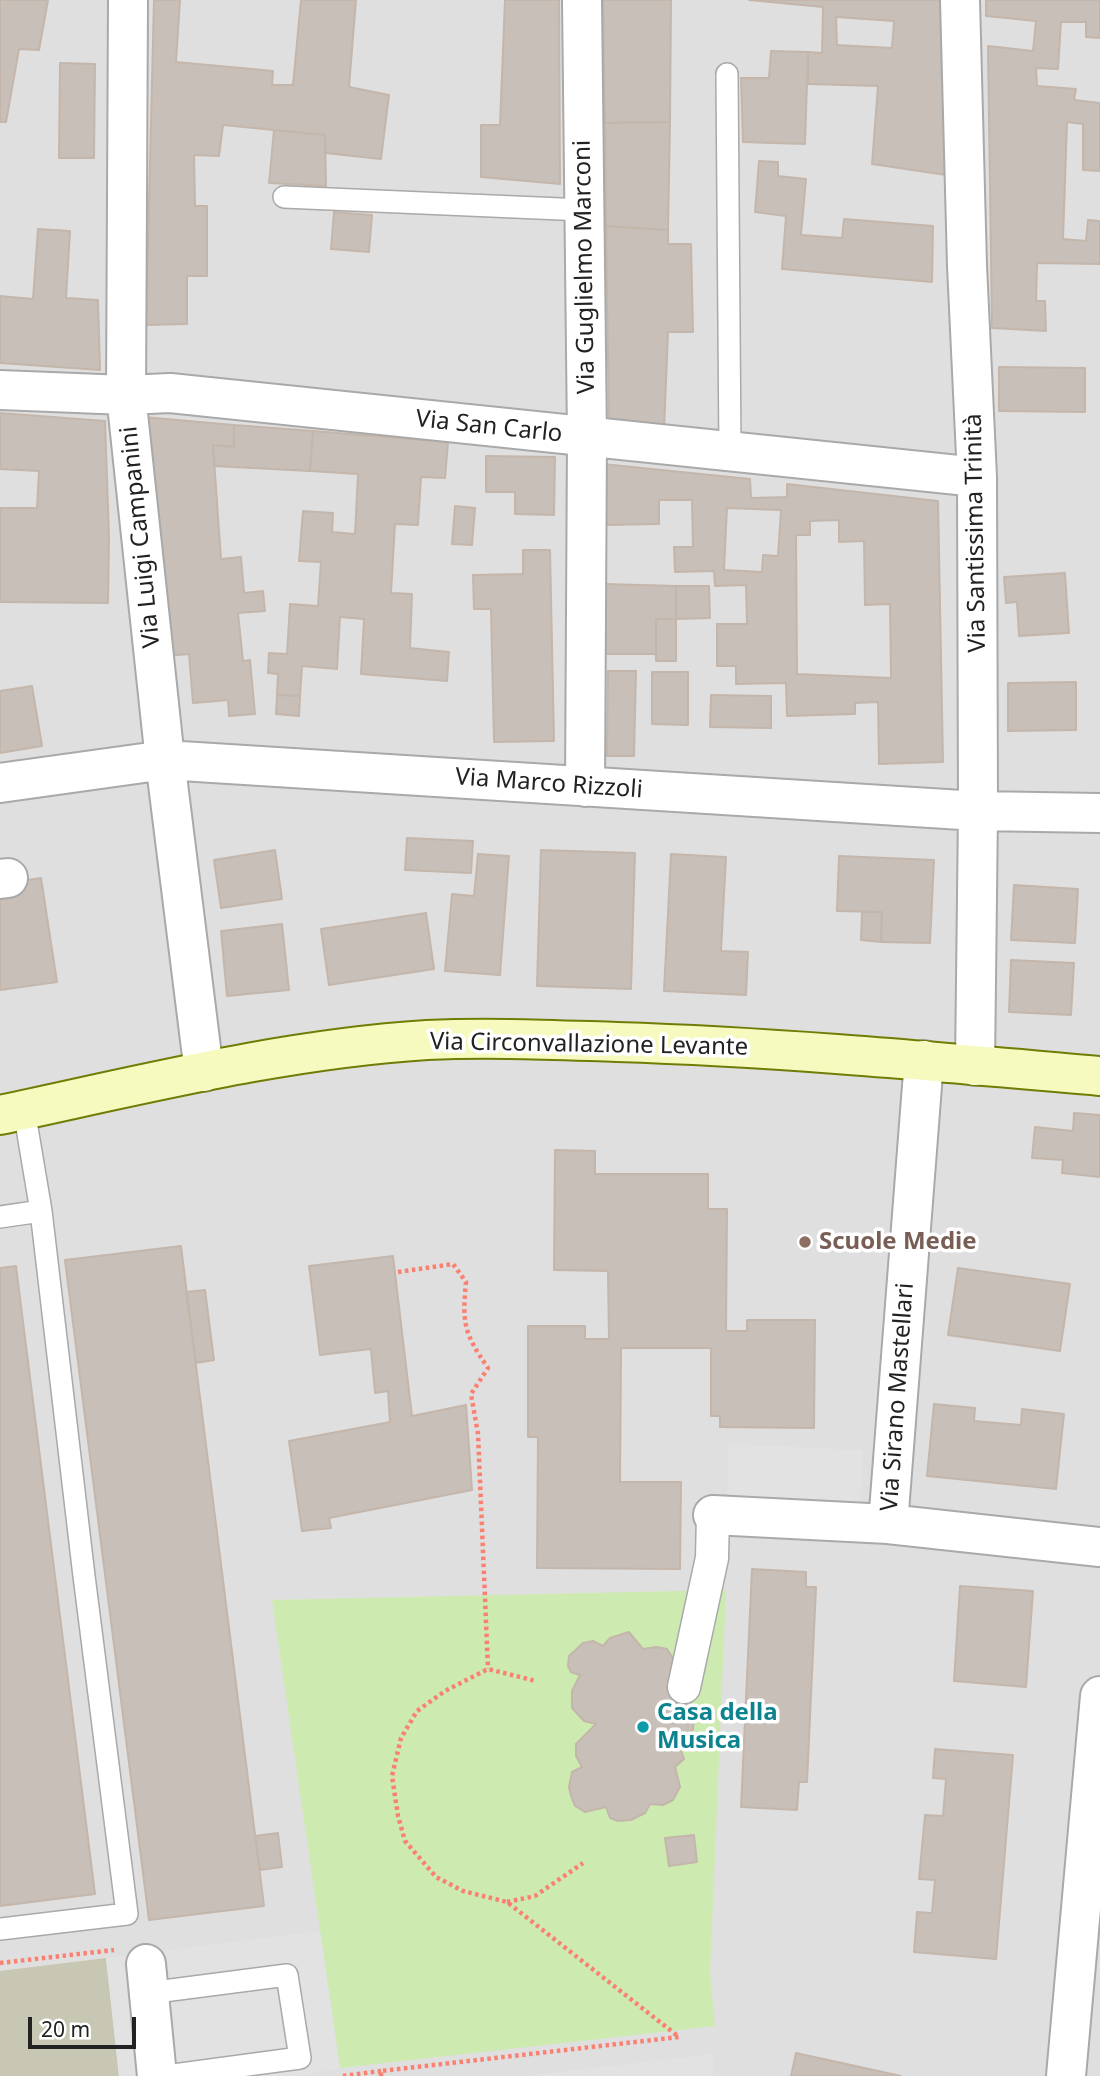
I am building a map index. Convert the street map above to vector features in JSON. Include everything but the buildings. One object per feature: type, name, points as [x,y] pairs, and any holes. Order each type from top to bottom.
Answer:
[{"type":"main road","name":"Via Circonvallazione Levante","points":[[12,1113],[204,1072],[358,1046],[428,1040],[498,1038],[714,1045],[1100,1076]]},
{"type":"street","name":"Via Luigi Campanini","points":[[128,0],[126,395],[165,760],[204,1072]]},
{"type":"street","name":"Via Guglielmo Marconi","points":[[582,0],[587,438],[585,787]]},
{"type":"street","name":"Via Santissima Trinità","points":[[960,0],[967,266],[977,477],[978,811],[975,1066]]},
{"type":"street","name":"Via San Carlo","points":[[0,390],[126,395],[170,393],[977,477]]},
{"type":"street","name":"Via Marco Rizzoli","points":[[0,783],[165,760],[978,811],[1100,813]]},
{"type":"street","name":"Via Sirano Mastellari","points":[[888,1524],[924,1060]]},
{"type":"street","name":"Via Sirano Mastellari","points":[[713,1515],[888,1524],[1100,1547]]},
{"type":"street","points":[[684,1687],[712,1558],[713,1515]]},
{"type":"street","points":[[1066,2076],[1100,1696]]},
{"type":"street","points":[[147,1978],[157,2076]]},
{"type":"lane","points":[[727,74],[730,452]]},
{"type":"lane","points":[[284,197],[584,210]]},
{"type":"lane","points":[[0,1929],[127,1914],[41,1211],[12,1113]]},
{"type":"lane","points":[[0,1217],[41,1211]]},
{"type":"lane","points":[[147,1978],[287,1975],[300,2058],[166,2076]]},
{"type":"path","points":[[398,1272],[453,1264],[466,1282],[463,1312],[469,1341],[488,1368],[471,1394],[478,1434],[488,1669]]},
{"type":"path","points":[[343,2076],[381,2074],[679,2037],[506,1902],[463,1891],[436,1877],[421,1863],[405,1841],[392,1776],[401,1738],[418,1711],[445,1690],[488,1669],[536,1681]]},
{"type":"path","points":[[506,1902],[535,1896],[583,1863]]},
{"type":"shaded area","points":[[0,0],[1100,0],[1100,2076],[0,2076]]},
{"type":"shaded area","points":[[729,1444],[863,1450],[859,1523],[726,1516]]},
{"type":"shaded area","points":[[320,1931],[340,2068],[298,2076],[119,2076],[106,1958]]},
{"type":"shaded area","points":[[106,1958],[119,2076],[0,2076],[0,1971]]},
{"type":"shaded area","points":[[713,2054],[713,2076],[524,2076]]},
{"type":"green space","points":[[726,1590],[710,1974],[715,2026],[340,2068],[272,1600]]},
{"type":"place","name":"Scuole Medie","points":[[805,1242]]},
{"type":"place","name":"Casa della Musica","points":[[643,1727]]}]
